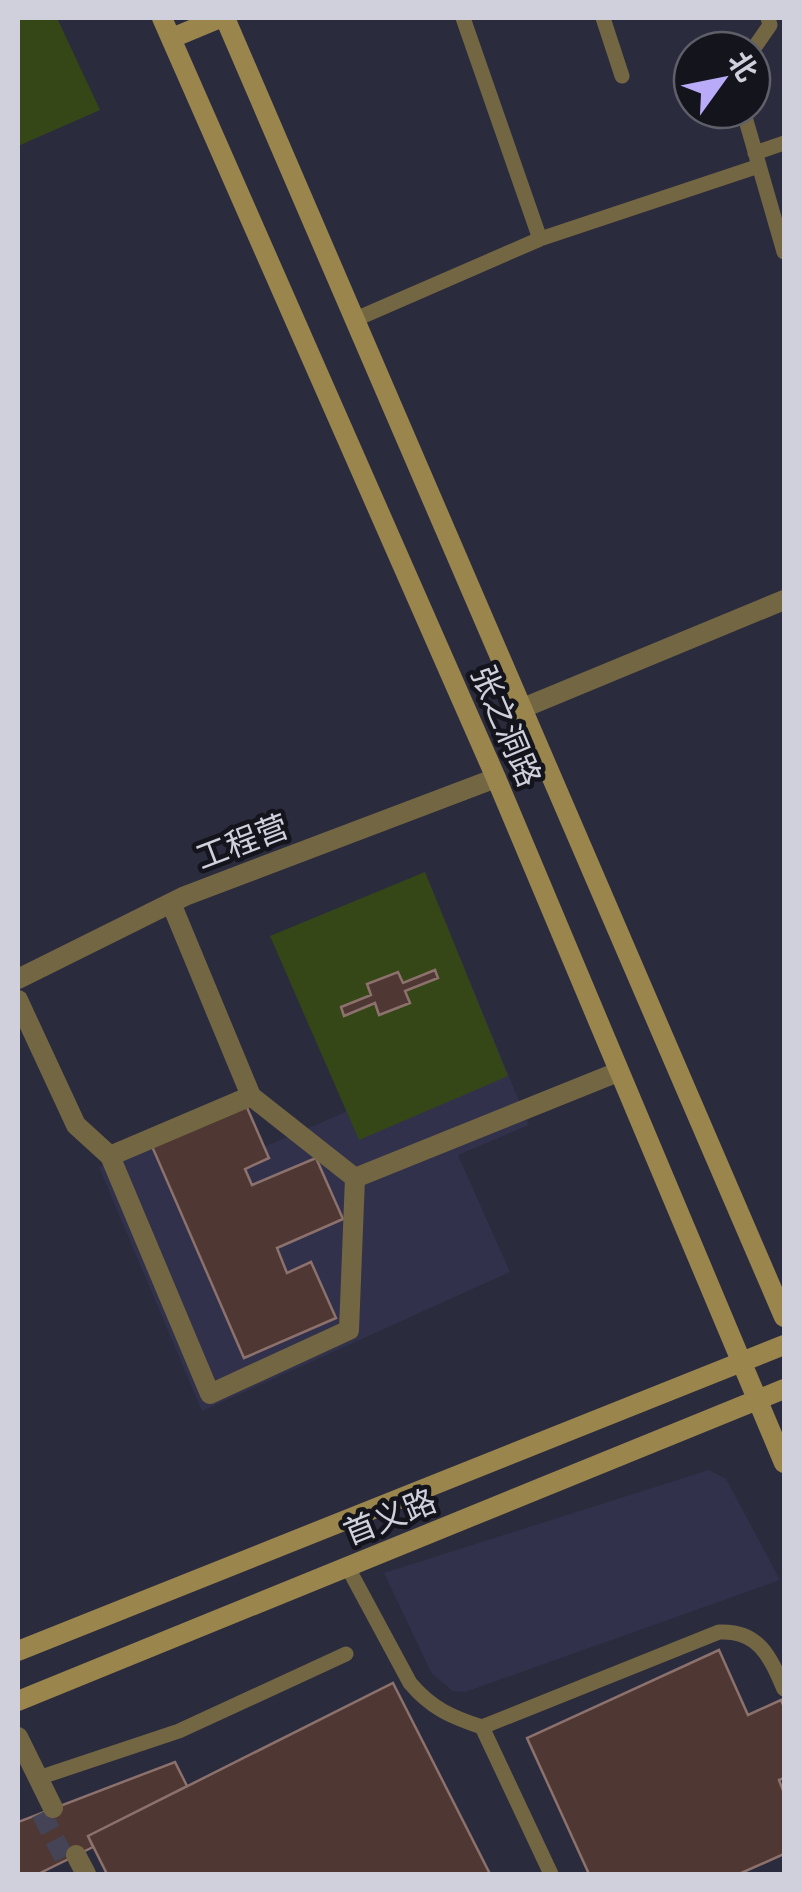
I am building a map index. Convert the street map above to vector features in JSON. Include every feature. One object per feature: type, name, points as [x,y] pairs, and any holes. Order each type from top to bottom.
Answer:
[{"type":"main road","name":"张之洞路","points":[[162,18],[496,778],[784,1463]]},
{"type":"main road","name":"张之洞路","points":[[222,18],[356,319],[784,1318]]},
{"type":"main road","points":[[172,38],[222,18]]},
{"type":"main road","name":"首义路","points":[[18,1651],[784,1345]]},
{"type":"main road","name":"首义路","points":[[18,1701],[784,1389]]},
{"type":"street","points":[[523,708],[784,600]]},
{"type":"street","name":"工程营","points":[[18,979],[171,903],[496,778]]},
{"type":"street","points":[[171,903],[251,1096],[355,1178]]},
{"type":"street","points":[[18,1000],[76,1124],[110,1156],[210,1394],[350,1330],[355,1178]]},
{"type":"street","points":[[355,1178],[618,1072]]},
{"type":"street","points":[[110,1156],[251,1096]]},
{"type":"street","points":[[18,1738],[38,1778],[47,1811],[18,1766]]},
{"type":"lane","points":[[463,18],[540,239]]},
{"type":"lane","points":[[603,18],[622,76]]},
{"type":"lane","points":[[749,130],[784,252]]},
{"type":"lane","points":[[356,319],[540,239],[757,159],[784,143]]},
{"type":"lane","points":[[768,196],[784,190]]},
{"type":"lane","points":[[347,1566],[410,1683],[424,1700],[450,1717],[482,1727],[719,1632],[732,1631],[756,1640],[768,1654],[784,1688]]},
{"type":"lane","points":[[38,1778],[179,1731],[346,1654]]},
{"type":"lane","points":[[482,1727],[551,1874]]},
{"type":"shaded area","points":[[425,872],[529,1125],[458,1155],[510,1272],[202,1411],[99,1167],[151,1144],[264,1147],[346,1112]]},
{"type":"shaded area","points":[[709,1470],[726,1479],[780,1580],[465,1692],[453,1691],[432,1674],[384,1573]]},
{"type":"green space","points":[[18,18],[57,18],[100,110],[18,146]]},
{"type":"green space","points":[[425,872],[508,1076],[359,1140],[270,936]]},
{"type":"building","points":[[435,970],[438,978],[405,991],[410,1003],[379,1015],[375,1003],[344,1016],[341,1007],[371,995],[367,984],[398,972],[403,983]]},
{"type":"building","points":[[245,1103],[269,1158],[245,1169],[252,1185],[316,1158],[343,1219],[277,1248],[287,1273],[311,1262],[336,1318],[244,1358],[151,1144]]},
{"type":"building","points":[[719,1650],[748,1715],[781,1700],[784,1707],[784,1778],[779,1780],[784,1793],[784,1854],[739,1874],[589,1874],[527,1738]]},
{"type":"building","points":[[393,1683],[490,1874],[107,1874],[88,1836]]},
{"type":"building","points":[[175,1762],[187,1786],[88,1836],[93,1847],[38,1874],[18,1874],[18,1822]]},
{"type":"tunnel","points":[[41,1813],[66,1861]]}]
